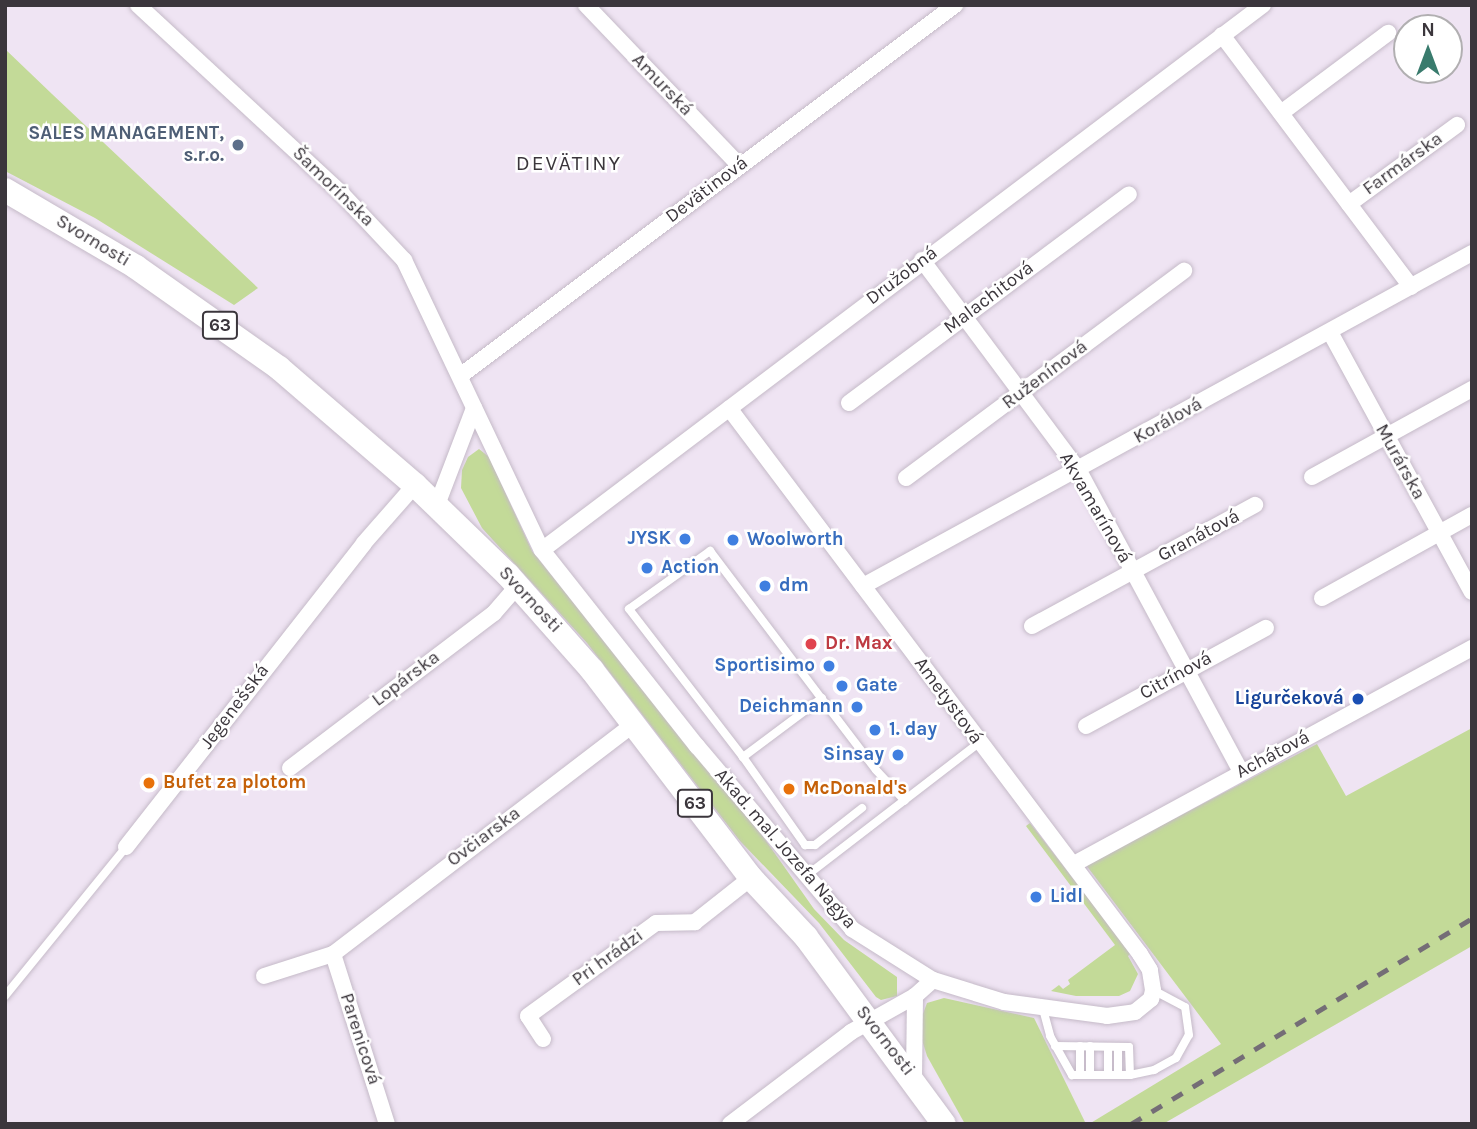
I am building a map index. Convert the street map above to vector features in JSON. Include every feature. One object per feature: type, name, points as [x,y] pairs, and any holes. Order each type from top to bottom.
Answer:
[{"type":"main road","name":"Svornosti","points":[[5,191],[81,232],[208,316],[279,368],[415,485],[518,585],[639,728],[751,878],[806,937],[914,1078],[944,1124]]},
{"type":"street","name":"Šamorínska","points":[[138,5],[381,232],[407,265],[542,550]]},
{"type":"street","name":"Amurská","points":[[586,5],[739,165]]},
{"type":"street","name":"Devätinová","points":[[460,376],[954,5]]},
{"type":"street","name":"Družobná","points":[[542,550],[1263,5]]},
{"type":"street","points":[[1280,113],[1388,33]]},
{"type":"street","name":"Farmárska","points":[[1223,35],[1411,287]]},
{"type":"street","name":"Farmárska","points":[[1349,204],[1458,125]]},
{"type":"street","name":"Malachitová","points":[[849,403],[1129,194]]},
{"type":"street","name":"Korálová","points":[[863,586],[1472,253]]},
{"type":"street","name":"Akvamarínová","points":[[922,261],[1078,469],[1241,772]]},
{"type":"street","name":"Ruženínová","points":[[906,478],[1184,271]]},
{"type":"street","name":"Murárska","points":[[1330,332],[1472,592]]},
{"type":"street","points":[[1312,477],[1472,389]]},
{"type":"street","points":[[437,505],[474,408]]},
{"type":"street","name":"Ametystová","points":[[729,408],[1145,962],[1152,995]]},
{"type":"street","name":"Jegenešská","points":[[125,847],[355,554],[415,485]]},
{"type":"street","name":"Granátová","points":[[1032,626],[1255,505]]},
{"type":"street","points":[[1322,598],[1472,515]]},
{"type":"street","name":"Akad. mal. Jozefa Nagya","points":[[542,550],[806,877],[852,929],[933,980],[1043,1009],[1107,1016],[1135,1012],[1152,995]]},
{"type":"street","name":"Lopárska","points":[[290,768],[494,613],[518,585]]},
{"type":"street","name":"Citrínová","points":[[1086,726],[1266,628]]},
{"type":"street","name":"Achátová","points":[[1074,864],[1472,648]]},
{"type":"street","name":"Ovčiarska","points":[[264,976],[333,954],[620,734],[639,728]]},
{"type":"street","name":"Pri hrádzi","points":[[543,1039],[528,1016],[656,923],[695,922],[751,878]]},
{"type":"street","name":"Parenicová","points":[[333,954],[387,1124]]},
{"type":"street","points":[[730,1124],[851,1032],[915,996],[933,980]]},
{"type":"street","points":[[914,1078],[915,996]]},
{"type":"lane","points":[[862,808],[815,845],[805,845],[743,757],[629,609],[710,551],[905,801]]},
{"type":"lane","points":[[743,757],[822,698]]},
{"type":"lane","points":[[806,877],[979,743]]},
{"type":"lane","name":"Jegenešská","points":[[5,996],[125,847]]},
{"type":"lane","points":[[1043,1009],[1055,1046],[1072,1075],[1130,1075],[1154,1070],[1177,1058],[1189,1035],[1185,1007],[1152,995]]},
{"type":"lane","points":[[1055,1046],[1129,1047],[1130,1075]]},
{"type":"lane","points":[[1080,1046],[1080,1075]]},
{"type":"lane","points":[[1090,1046],[1090,1075]]},
{"type":"lane","points":[[1108,1047],[1108,1075]]},
{"type":"lane","points":[[1118,1047],[1118,1075]]},
{"type":"green space","points":[[5,49],[258,288],[234,305],[95,218],[5,171]]},
{"type":"green space","points":[[479,449],[489,457],[532,551],[764,838],[814,909],[844,940],[897,977],[897,996],[881,1000],[876,997],[819,923],[740,841],[587,643],[482,528],[461,488],[462,470],[468,457]]},
{"type":"green space","points":[[1472,728],[1472,946],[1163,1124],[1089,1124],[1221,1044],[1086,865],[1317,744],[1346,796]]},
{"type":"green space","points":[[1030,823],[1131,953],[1128,956],[1138,974],[1130,991],[1119,996],[1076,996],[1051,991],[1059,985],[1063,989],[1070,984],[1068,980],[1115,945],[1026,826]]},
{"type":"green space","points":[[944,998],[1034,1018],[1086,1124],[965,1124],[927,1056],[918,1027],[927,1003]]},
{"type":"railway","points":[[1131,1124],[1472,918]]},
{"type":"place","name":"SALES MANAGEMENT, s.r.o.","points":[[238,145]]},
{"type":"place","name":"JYSK","points":[[685,539]]},
{"type":"place","name":"Woolworth","points":[[733,540]]},
{"type":"place","name":"Action","points":[[647,568]]},
{"type":"place","name":"dm","points":[[765,586]]},
{"type":"place","name":"Dr. Max","points":[[811,644]]},
{"type":"place","name":"Sportisimo","points":[[829,666]]},
{"type":"place","name":"Gate","points":[[842,686]]},
{"type":"place","name":"Ligurčeková","points":[[1358,699]]},
{"type":"place","name":"Deichmann","points":[[857,707]]},
{"type":"place","name":"1. day","points":[[875,730]]},
{"type":"place","name":"Sinsay","points":[[898,755]]},
{"type":"place","name":"Bufet za plotom","points":[[149,783]]},
{"type":"place","name":"McDonald's","points":[[789,789]]},
{"type":"place","name":"Lidl","points":[[1036,897]]},
{"type":"district","name":"DEVÄTINY","points":[[569,163]]}]
